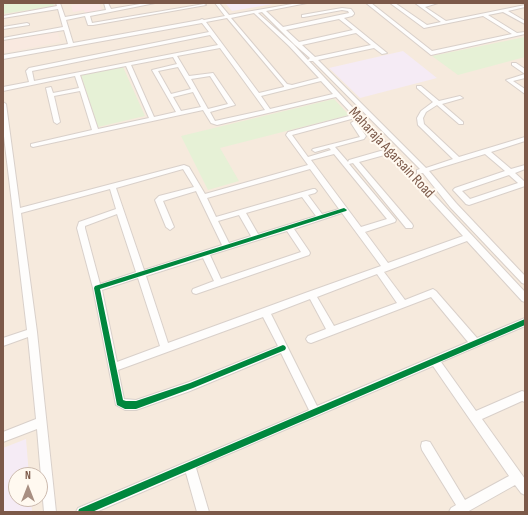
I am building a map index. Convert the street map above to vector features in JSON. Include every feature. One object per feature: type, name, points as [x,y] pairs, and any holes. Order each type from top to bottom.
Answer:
[{"type":"street","points":[[106,3],[109,11]]},
{"type":"street","points":[[63,19],[109,11],[129,5],[153,3]]},
{"type":"street","points":[[217,3],[287,86]]},
{"type":"street","points":[[3,57],[202,20],[305,3]]},
{"type":"street","points":[[368,3],[431,53],[525,33]]},
{"type":"street","points":[[392,3],[426,27],[525,6]]},
{"type":"street","points":[[419,4],[436,3]]},
{"type":"street","points":[[419,4],[445,23]]},
{"type":"street","points":[[3,16],[59,5],[71,44]]},
{"type":"street","points":[[87,15],[92,25],[193,5],[204,5]]},
{"type":"street","points":[[283,29],[352,13],[349,10],[342,9],[304,16]]},
{"type":"street","points":[[262,10],[283,29],[424,170],[453,205],[525,281]]},
{"type":"street","points":[[505,11],[525,23]]},
{"type":"street","name":"Maharaja Agarsain Road","points":[[255,12],[291,45],[337,95],[355,120],[389,151],[411,174],[525,298]]},
{"type":"street","points":[[484,15],[517,34]]},
{"type":"street","points":[[340,17],[384,53]]},
{"type":"street","points":[[202,20],[269,111]]},
{"type":"street","points":[[3,28],[27,22],[29,34]]},
{"type":"street","points":[[3,38],[66,28]]},
{"type":"street","points":[[297,44],[357,31]]},
{"type":"street","points":[[32,83],[29,71],[30,69],[188,39],[212,33]]},
{"type":"street","points":[[188,39],[196,51]]},
{"type":"street","points":[[3,89],[221,46]]},
{"type":"street","points":[[306,61],[375,46]]},
{"type":"street","points":[[174,55],[213,122],[217,123],[337,95]]},
{"type":"street","points":[[128,64],[152,119]]},
{"type":"street","points":[[179,64],[155,70],[179,113]]},
{"type":"street","points":[[514,64],[525,72]]},
{"type":"street","points":[[77,74],[95,132]]},
{"type":"street","points":[[33,145],[179,113],[232,105],[211,74],[188,78]]},
{"type":"street","points":[[525,76],[509,80],[525,92]]},
{"type":"street","points":[[257,95],[286,88],[287,86],[292,87],[322,79]]},
{"type":"street","points":[[419,87],[461,123]]},
{"type":"street","points":[[49,88],[57,122]]},
{"type":"street","points":[[51,95],[81,88]]},
{"type":"street","points":[[169,96],[195,90]]},
{"type":"street","points":[[458,160],[421,125],[420,118],[424,111],[438,104],[460,98]]},
{"type":"street","points":[[3,104],[7,172],[16,212],[32,332],[50,512]]},
{"type":"street","points":[[307,159],[362,138],[363,136],[355,120],[289,134],[312,166],[344,210],[359,231],[403,304]]},
{"type":"street","points":[[411,174],[524,140]]},
{"type":"street","points":[[315,150],[333,148]]},
{"type":"street","points":[[333,148],[392,220],[359,231]]},
{"type":"street","points":[[346,163],[389,151]]},
{"type":"street","points":[[486,151],[510,172],[523,184],[469,202],[457,190],[502,175],[510,172],[525,167]]},
{"type":"street","points":[[355,161],[409,226]]},
{"type":"street","points":[[203,197],[312,166]]},
{"type":"street","points":[[16,212],[184,167],[187,169],[203,197],[227,247]]},
{"type":"street","points":[[112,186],[164,348]]},
{"type":"street","points":[[170,227],[159,200],[198,188]]},
{"type":"street","points":[[214,220],[313,191]]},
{"type":"street","points":[[303,194],[320,218]]},
{"type":"street","points":[[120,210],[82,224],[81,228],[96,288],[120,402],[125,405],[136,405],[190,386],[283,348]]},
{"type":"street","points":[[96,288],[344,210]]},
{"type":"street","points":[[241,212],[256,238]]},
{"type":"street","points":[[196,291],[306,254],[289,227]]},
{"type":"street","points":[[112,368],[469,237]]},
{"type":"street","points":[[205,254],[219,283]]},
{"type":"street","points":[[311,339],[432,293],[475,343]]},
{"type":"street","points":[[311,294],[332,331]]},
{"type":"street","points":[[265,311],[315,412]]},
{"type":"street","points":[[82,512],[525,322]]},
{"type":"street","points":[[3,342],[32,332]]},
{"type":"street","points":[[435,361],[525,489]]},
{"type":"street","points":[[475,418],[522,396],[525,397]]},
{"type":"street","points":[[3,437],[40,423]]},
{"type":"street","points":[[426,446],[459,510],[517,478]]},
{"type":"street","points":[[190,466],[203,512]]},
{"type":"shaded area","points":[[3,3],[525,3],[525,512],[3,512]]},
{"type":"shaded area","points":[[99,3],[102,10],[85,13],[84,10],[73,12],[71,5]]},
{"type":"shaded area","points":[[225,3],[279,3],[232,11]]},
{"type":"shaded area","points":[[57,31],[61,42],[3,53],[3,41]]},
{"type":"shaded area","points":[[403,51],[437,78],[360,98],[329,68]]},
{"type":"shaded area","points":[[26,439],[28,467],[8,467],[8,507],[32,507],[32,512],[3,512],[3,448]]},
{"type":"green space","points":[[3,3],[53,3],[54,6],[3,14]]},
{"type":"green space","points":[[525,37],[525,57],[458,75],[432,56]]},
{"type":"green space","points":[[123,67],[145,116],[98,127],[81,75]]},
{"type":"green space","points":[[334,99],[349,115],[220,148],[239,181],[208,190],[181,136]]},
{"type":"cycle path","points":[[283,348],[190,386],[136,405],[125,405],[120,402],[97,288],[344,210]]},
{"type":"cycle path","points":[[82,512],[525,322]]}]
